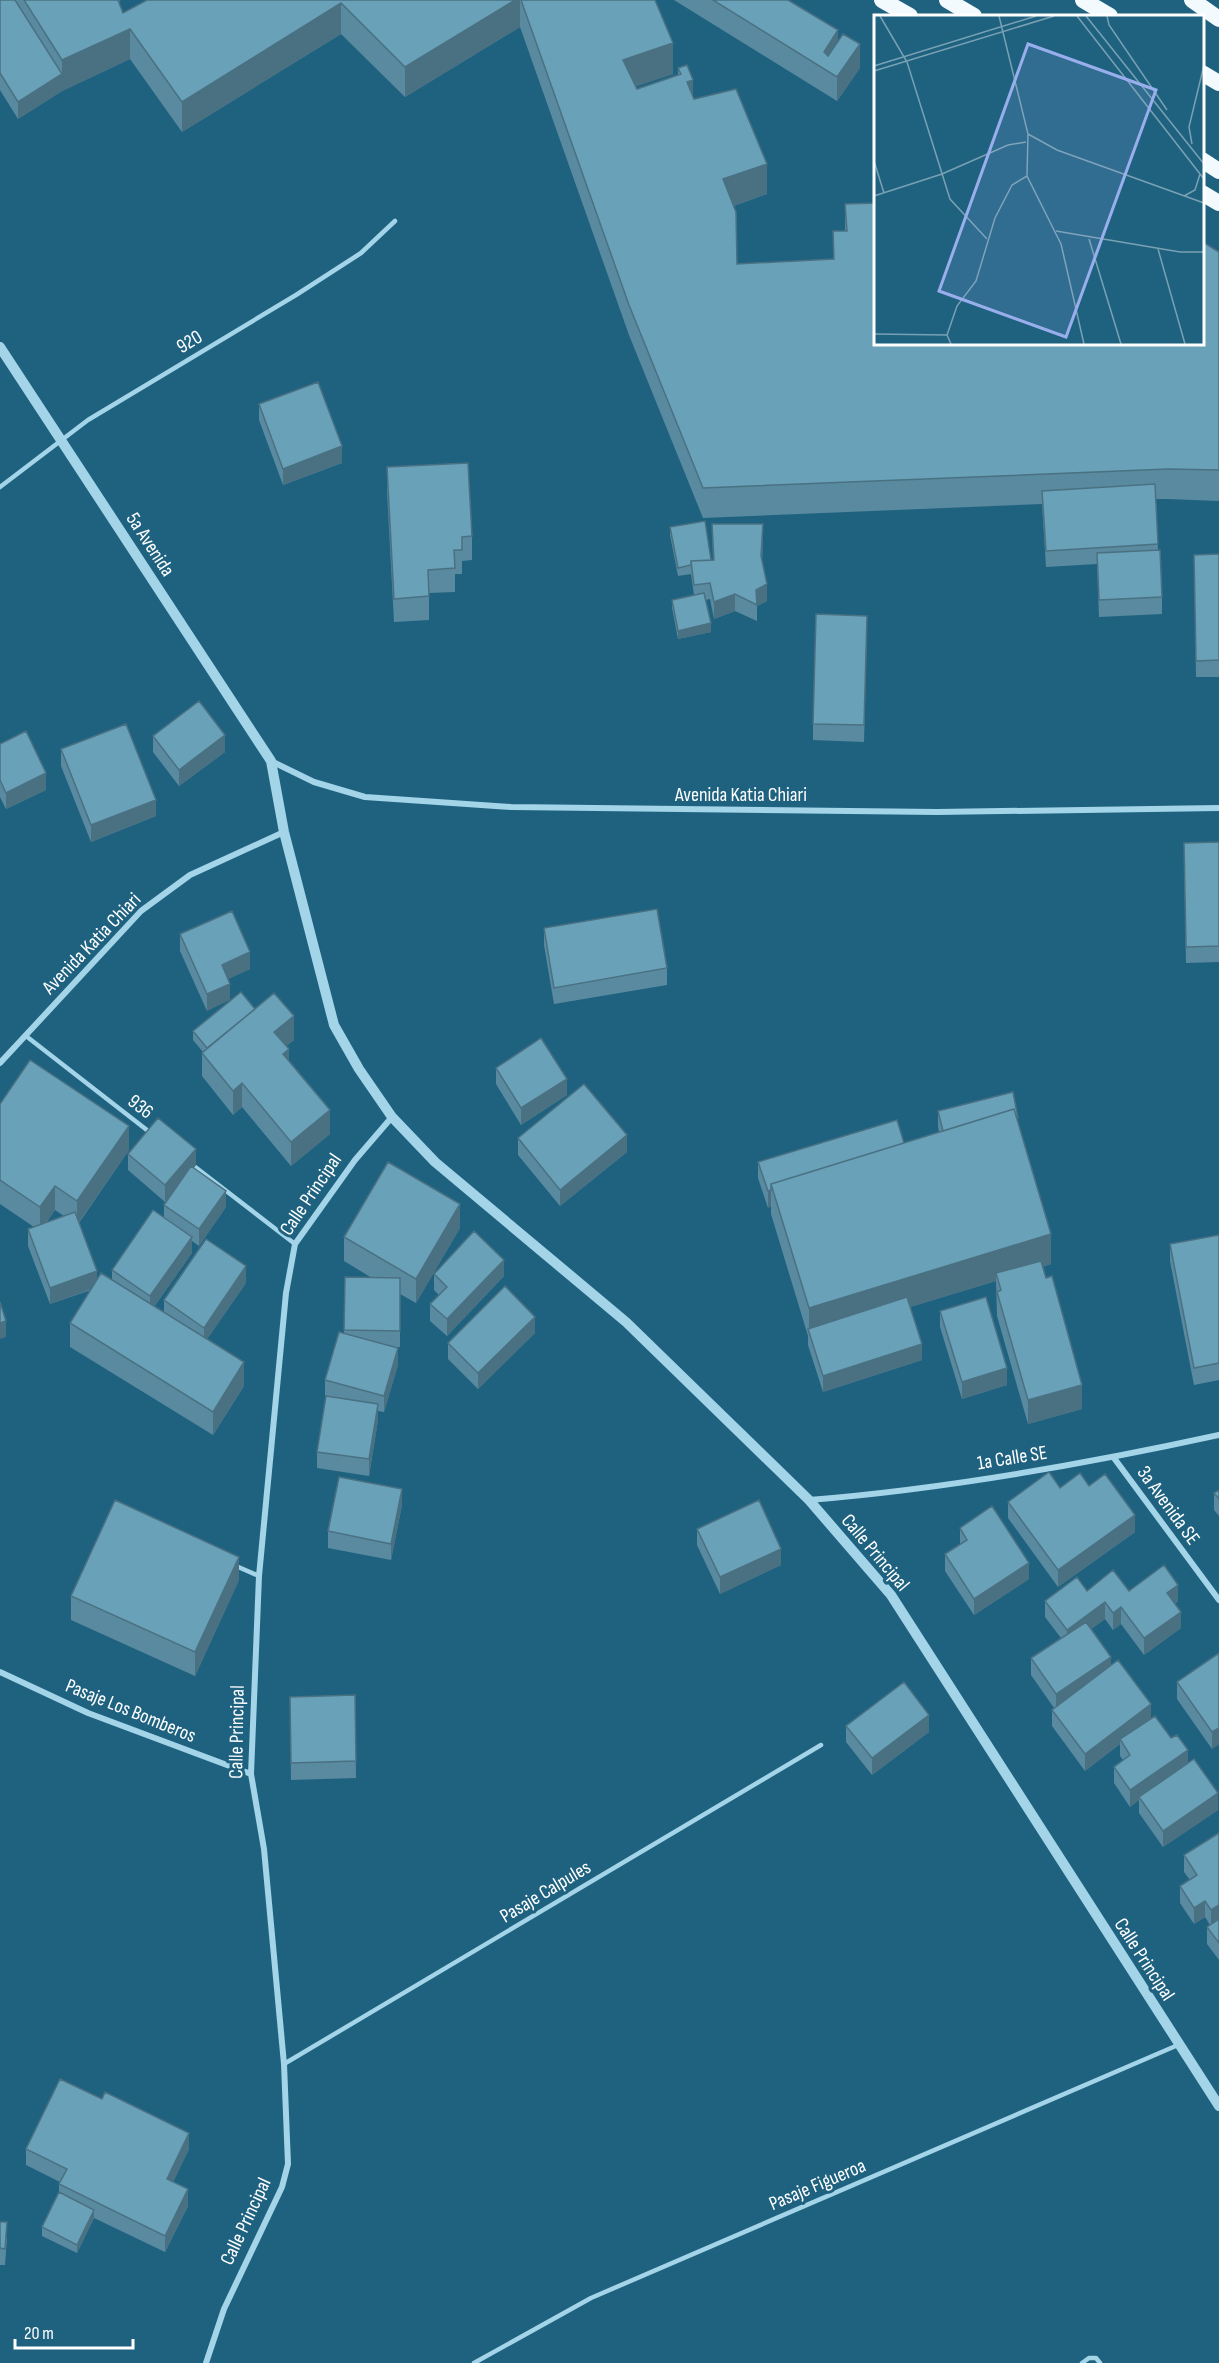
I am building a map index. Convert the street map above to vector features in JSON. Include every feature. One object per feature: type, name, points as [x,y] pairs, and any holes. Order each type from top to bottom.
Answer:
[{"type":"highway","points":[[882,0],[908,15]]},
{"type":"highway","points":[[947,0],[972,15]]},
{"type":"highway","points":[[1083,0],[1108,15]]},
{"type":"highway","points":[[1192,0],[1219,19]]},
{"type":"highway","points":[[1204,74],[1219,83]]},
{"type":"highway","points":[[1204,161],[1219,171]]},
{"type":"highway","points":[[1204,194],[1219,203]]},
{"type":"street","name":"5a Avenida","points":[[0,347],[271,761]]},
{"type":"street","name":"Avenida Katia Chiari","points":[[271,761],[314,782],[365,797],[511,807],[937,812],[1219,808]]},
{"type":"street","name":"Calle Principal","points":[[271,761],[285,832],[334,1025],[359,1070],[392,1117],[435,1162],[626,1322],[809,1500],[891,1595],[1219,2106]]},
{"type":"street","name":"Avenida Katia Chiari","points":[[0,1064],[141,911],[190,875],[285,832]]},
{"type":"street","name":"Calle Principal","points":[[206,2363],[224,2309],[282,2187],[288,2164],[284,2064],[264,1849],[251,1774],[259,1576],[286,1293],[295,1244],[355,1160],[392,1117]]},
{"type":"street","name":"1a Calle SE","points":[[809,1500],[866,1495],[1114,1458],[1219,1435]]},
{"type":"street","name":"3a Avenida SE","points":[[1114,1458],[1219,1600]]},
{"type":"street","name":"Pasaje Los Bomberos","points":[[0,1672],[88,1713],[251,1774]]},
{"type":"lane","name":"920","points":[[0,487],[88,420],[297,295],[351,259],[394,221]]},
{"type":"lane","name":"936","points":[[26,1036],[156,1137]]},
{"type":"lane","points":[[183,1158],[295,1244]]},
{"type":"lane","points":[[226,1561],[259,1576]]},
{"type":"lane","name":"Pasaje Calpules","points":[[284,2064],[821,1744]]},
{"type":"lane","name":"Pasaje Figueroa","points":[[474,2363],[591,2298],[1178,2045]]},
{"type":"lane","points":[[1082,2363],[1089,2358],[1096,2358],[1100,2363]]},
{"type":"building","points":[[0,0],[15,0],[62,74],[18,102],[0,73]]},
{"type":"building","points":[[24,0],[118,0],[123,13],[147,0],[515,0],[405,67],[341,3],[182,102],[130,29],[62,60]]},
{"type":"building","points":[[521,0],[655,0],[673,43],[623,60],[637,89],[681,74],[678,68],[687,65],[693,80],[687,82],[694,99],[736,89],[767,164],[723,179],[736,212],[737,264],[834,259],[833,231],[847,231],[845,204],[874,203],[874,345],[1204,345],[1204,243],[1219,252],[1219,470],[1168,469],[703,488],[629,305]]},
{"type":"building","points":[[713,0],[788,0],[838,30],[824,52],[828,56],[843,34],[860,44],[837,77]]},
{"type":"building","points":[[318,382],[342,446],[283,469],[259,404]]},
{"type":"building","points":[[468,463],[472,536],[462,537],[462,550],[454,550],[455,568],[428,570],[429,596],[394,599],[387,467]]},
{"type":"building","points":[[1155,484],[1158,544],[1046,551],[1042,491]]},
{"type":"building","points":[[705,521],[711,560],[691,561],[691,565],[678,568],[670,527]]},
{"type":"building","points":[[712,524],[763,524],[761,556],[767,584],[756,590],[757,605],[735,594],[714,602],[710,583],[694,585],[691,561],[714,560]]},
{"type":"building","points":[[1160,550],[1162,597],[1099,600],[1097,553]]},
{"type":"building","points":[[1219,554],[1219,660],[1196,661],[1194,555]]},
{"type":"building","points":[[704,593],[711,623],[678,631],[672,600]]},
{"type":"building","points":[[816,614],[867,616],[864,725],[813,724]]},
{"type":"building","points":[[199,701],[225,735],[179,770],[153,736]]},
{"type":"building","points":[[126,724],[156,800],[91,825],[61,749]]},
{"type":"building","points":[[26,731],[46,773],[6,793],[0,780],[0,744]]},
{"type":"building","points":[[1219,842],[1219,946],[1186,947],[1184,843]]},
{"type":"building","points":[[657,909],[667,968],[554,988],[544,928]]},
{"type":"building","points":[[232,911],[250,952],[222,965],[230,984],[207,994],[180,934]]},
{"type":"building","points":[[241,992],[255,1009],[207,1048],[193,1031]]},
{"type":"building","points":[[274,993],[294,1016],[274,1032],[289,1049],[283,1054],[330,1110],[291,1142],[242,1083],[233,1091],[202,1053]]},
{"type":"building","points":[[541,1038],[567,1079],[521,1108],[496,1068]]},
{"type":"building","points":[[30,1060],[129,1126],[77,1201],[55,1186],[40,1207],[0,1180],[0,1104]]},
{"type":"building","points":[[584,1084],[627,1135],[560,1190],[518,1138]]},
{"type":"building","points":[[1013,1092],[1017,1119],[1014,1109],[943,1131],[938,1111]]},
{"type":"building","points":[[1014,1109],[1051,1234],[809,1308],[771,1184]]},
{"type":"building","points":[[158,1118],[196,1149],[165,1185],[128,1154]]},
{"type":"building","points":[[897,1120],[904,1143],[771,1184],[771,1190],[768,1191],[758,1162]]},
{"type":"building","points":[[388,1162],[460,1204],[416,1279],[344,1237]]},
{"type":"building","points":[[191,1166],[226,1191],[199,1229],[164,1205]]},
{"type":"building","points":[[153,1210],[192,1237],[150,1296],[112,1270]]},
{"type":"building","points":[[75,1212],[97,1271],[50,1288],[28,1229]]},
{"type":"building","points":[[474,1231],[504,1260],[447,1319],[430,1304],[447,1287],[434,1274]]},
{"type":"building","points":[[1219,1235],[1219,1363],[1194,1368],[1170,1244]]},
{"type":"building","points":[[206,1239],[246,1266],[204,1328],[164,1300]]},
{"type":"building","points":[[1041,1261],[1046,1278],[1052,1276],[1082,1385],[1028,1400],[997,1292],[1001,1290],[996,1273]]},
{"type":"building","points":[[101,1273],[244,1362],[213,1412],[70,1323]]},
{"type":"building","points":[[345,1277],[400,1278],[400,1331],[344,1330]]},
{"type":"building","points":[[505,1286],[535,1317],[478,1373],[448,1343]]},
{"type":"building","points":[[907,1297],[922,1344],[823,1376],[808,1329]]},
{"type":"building","points":[[986,1297],[1007,1368],[962,1382],[940,1311]]},
{"type":"building","points":[[0,1302],[6,1321],[0,1323]]},
{"type":"building","points":[[339,1332],[398,1348],[384,1396],[325,1380]]},
{"type":"building","points":[[326,1396],[378,1404],[369,1459],[317,1452]]},
{"type":"building","points":[[1049,1472],[1060,1488],[1080,1473],[1089,1486],[1105,1474],[1135,1515],[1058,1570],[1008,1502]]},
{"type":"building","points":[[339,1477],[402,1489],[391,1544],[328,1531]]},
{"type":"building","points":[[115,1500],[239,1557],[195,1652],[71,1596]]},
{"type":"building","points":[[759,1500],[781,1549],[720,1577],[697,1529]]},
{"type":"building","points":[[992,1506],[1029,1563],[974,1599],[945,1554],[967,1540],[960,1528]]},
{"type":"building","points":[[1164,1565],[1178,1585],[1167,1593],[1181,1612],[1144,1638],[1121,1607],[1113,1613],[1105,1602],[1067,1630],[1045,1601],[1077,1577],[1087,1591],[1113,1570],[1129,1591]]},
{"type":"building","points":[[1086,1622],[1111,1657],[1056,1694],[1031,1658]]},
{"type":"building","points":[[1219,1653],[1219,1728],[1212,1732],[1177,1682]]},
{"type":"building","points":[[1118,1660],[1151,1704],[1085,1754],[1052,1710]]},
{"type":"building","points":[[904,1682],[929,1715],[872,1758],[846,1726]]},
{"type":"building","points":[[355,1695],[356,1761],[291,1763],[290,1697]]},
{"type":"building","points":[[1155,1716],[1171,1738],[1177,1735],[1188,1750],[1130,1790],[1114,1767],[1130,1755],[1120,1739]]},
{"type":"building","points":[[1194,1759],[1218,1793],[1163,1831],[1139,1797]]},
{"type":"building","points":[[1219,1833],[1219,1905],[1211,1910],[1205,1901],[1194,1908],[1180,1886],[1197,1875],[1184,1855]]},
{"type":"building","points":[[1219,1919],[1219,1943],[1207,1927]]},
{"type":"building","points":[[60,2079],[102,2099],[105,2092],[189,2133],[167,2179],[188,2189],[165,2236],[59,2184],[67,2169],[26,2149]]},
{"type":"building","points":[[59,2192],[94,2210],[77,2245],[42,2227]]},
{"type":"building","points":[[0,2222],[7,2222],[5,2249],[0,2248]]}]
